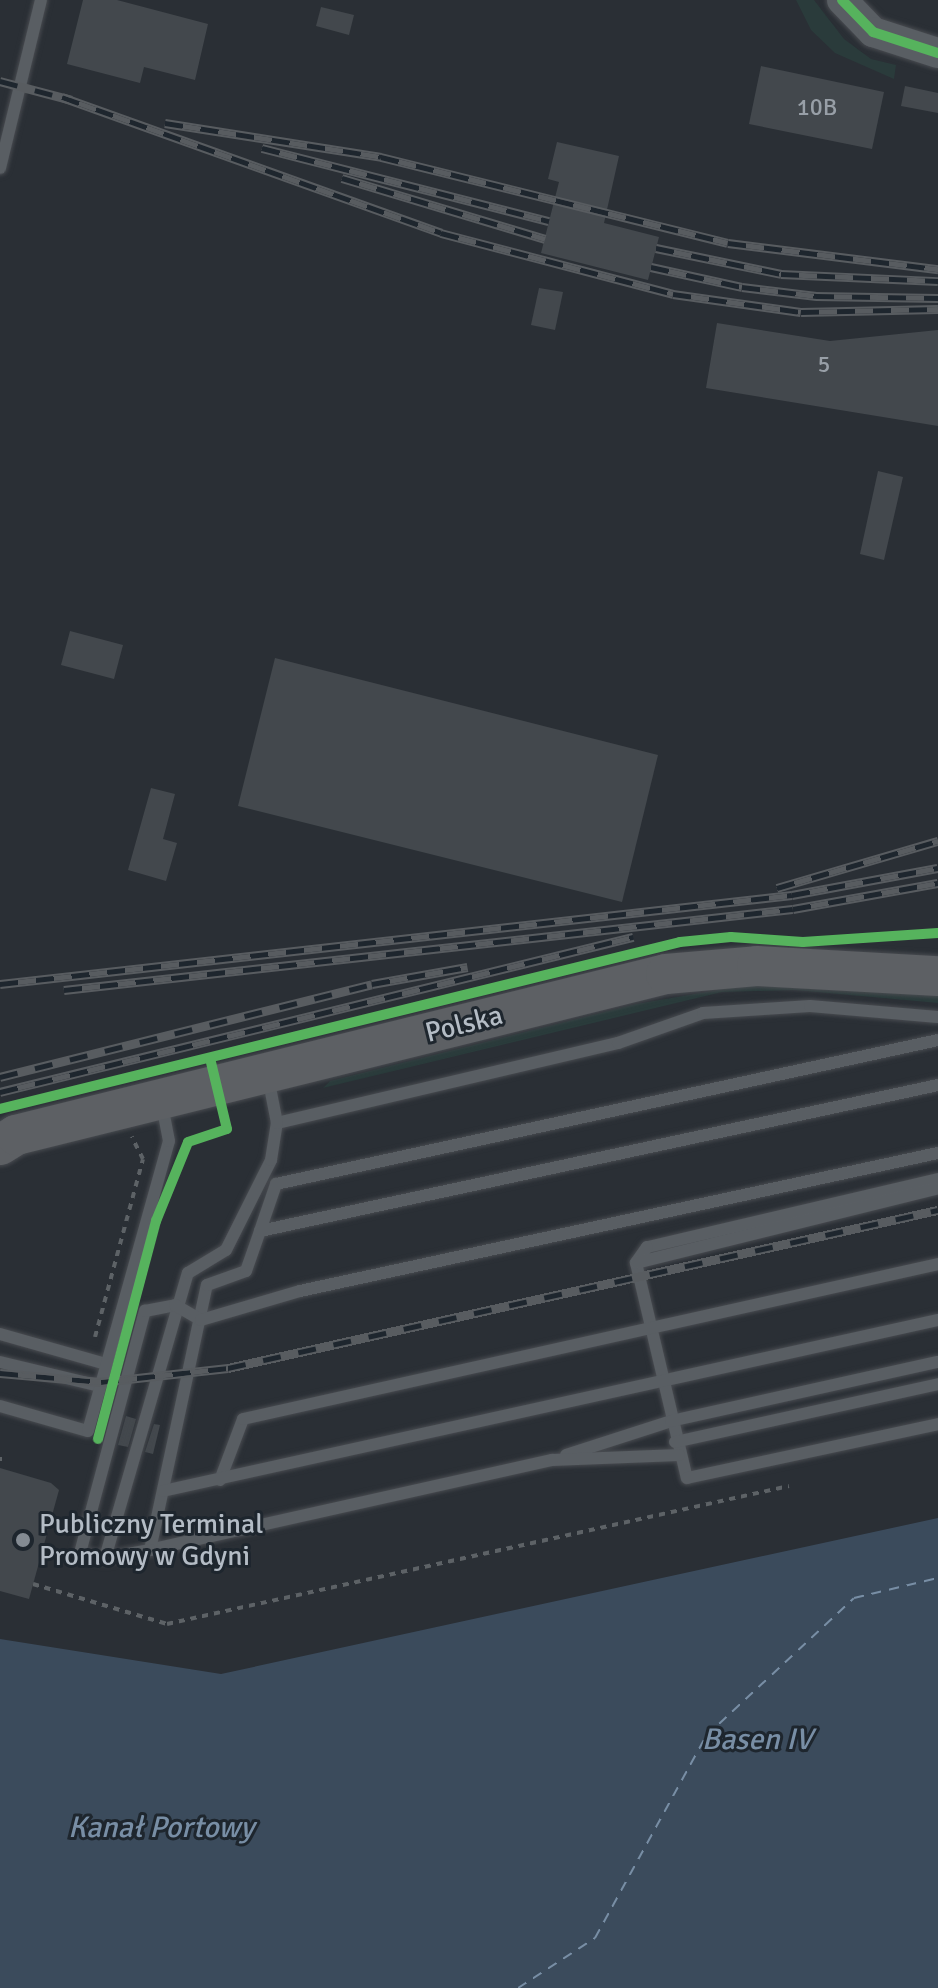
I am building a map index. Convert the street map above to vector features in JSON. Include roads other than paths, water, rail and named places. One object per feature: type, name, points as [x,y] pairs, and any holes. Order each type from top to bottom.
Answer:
[{"type":"highway","name":"Polska","points":[[0,1145],[16,1135],[681,972],[757,966],[938,976]]},
{"type":"street","points":[[842,0],[873,32],[938,53]]},
{"type":"lane","points":[[0,168],[41,0]]},
{"type":"lane","points":[[277,1123],[618,1043],[703,1013],[810,1006],[938,1017]]},
{"type":"lane","points":[[150,1550],[207,1285],[246,1271],[276,1184],[938,1040]]},
{"type":"lane","points":[[105,1558],[175,1305],[188,1273],[226,1250],[246,1216],[271,1160],[277,1123],[267,1074]]},
{"type":"lane","points":[[260,1231],[938,1085]]},
{"type":"lane","points":[[0,1406],[88,1431],[169,1141],[160,1099]]},
{"type":"lane","points":[[938,1153],[300,1291],[201,1320],[175,1305],[145,1311],[80,1553],[105,1558],[150,1550],[552,1460],[671,1421],[938,1362]]},
{"type":"lane","points":[[938,1179],[647,1247],[636,1263],[677,1448],[687,1478],[938,1424]]},
{"type":"lane","points":[[636,1263],[938,1188]]},
{"type":"lane","points":[[220,1480],[243,1419],[938,1264]]},
{"type":"lane","points":[[163,1491],[938,1320]]},
{"type":"lane","points":[[0,1334],[106,1364]]},
{"type":"lane","points":[[0,1362],[100,1386]]},
{"type":"lane","points":[[552,1460],[677,1448],[938,1384]]},
{"type":"water","points":[[938,1518],[938,1988],[0,1988],[0,1639],[221,1674]]},
{"type":"railway","points":[[0,81],[72,100]]},
{"type":"railway","points":[[62,97],[441,233],[673,294],[801,312],[938,309]]},
{"type":"railway","points":[[165,123],[381,157],[728,243],[938,269]]},
{"type":"railway","points":[[262,148],[549,221]]},
{"type":"railway","points":[[342,178],[545,239]]},
{"type":"railway","points":[[656,248],[781,274],[938,281]]},
{"type":"railway","points":[[651,267],[742,287],[816,296],[938,298]]},
{"type":"railway","points":[[777,888],[938,841]]},
{"type":"railway","points":[[0,984],[792,895],[938,868]]},
{"type":"railway","points":[[64,990],[793,909],[938,883]]},
{"type":"railway","points":[[0,1092],[633,937]]},
{"type":"railway","points":[[0,1077],[372,984],[467,967]]},
{"type":"railway","points":[[0,1373],[101,1382],[228,1368],[938,1210]]},
{"type":"place","name":"Publiczny Terminal Promowy w Gdyni","points":[[23,1540]]},
{"type":"water label","name":"Basen IV","points":[[757,1740]]},
{"type":"water label","name":"Kanał Portowy","points":[[161,1828]]}]
